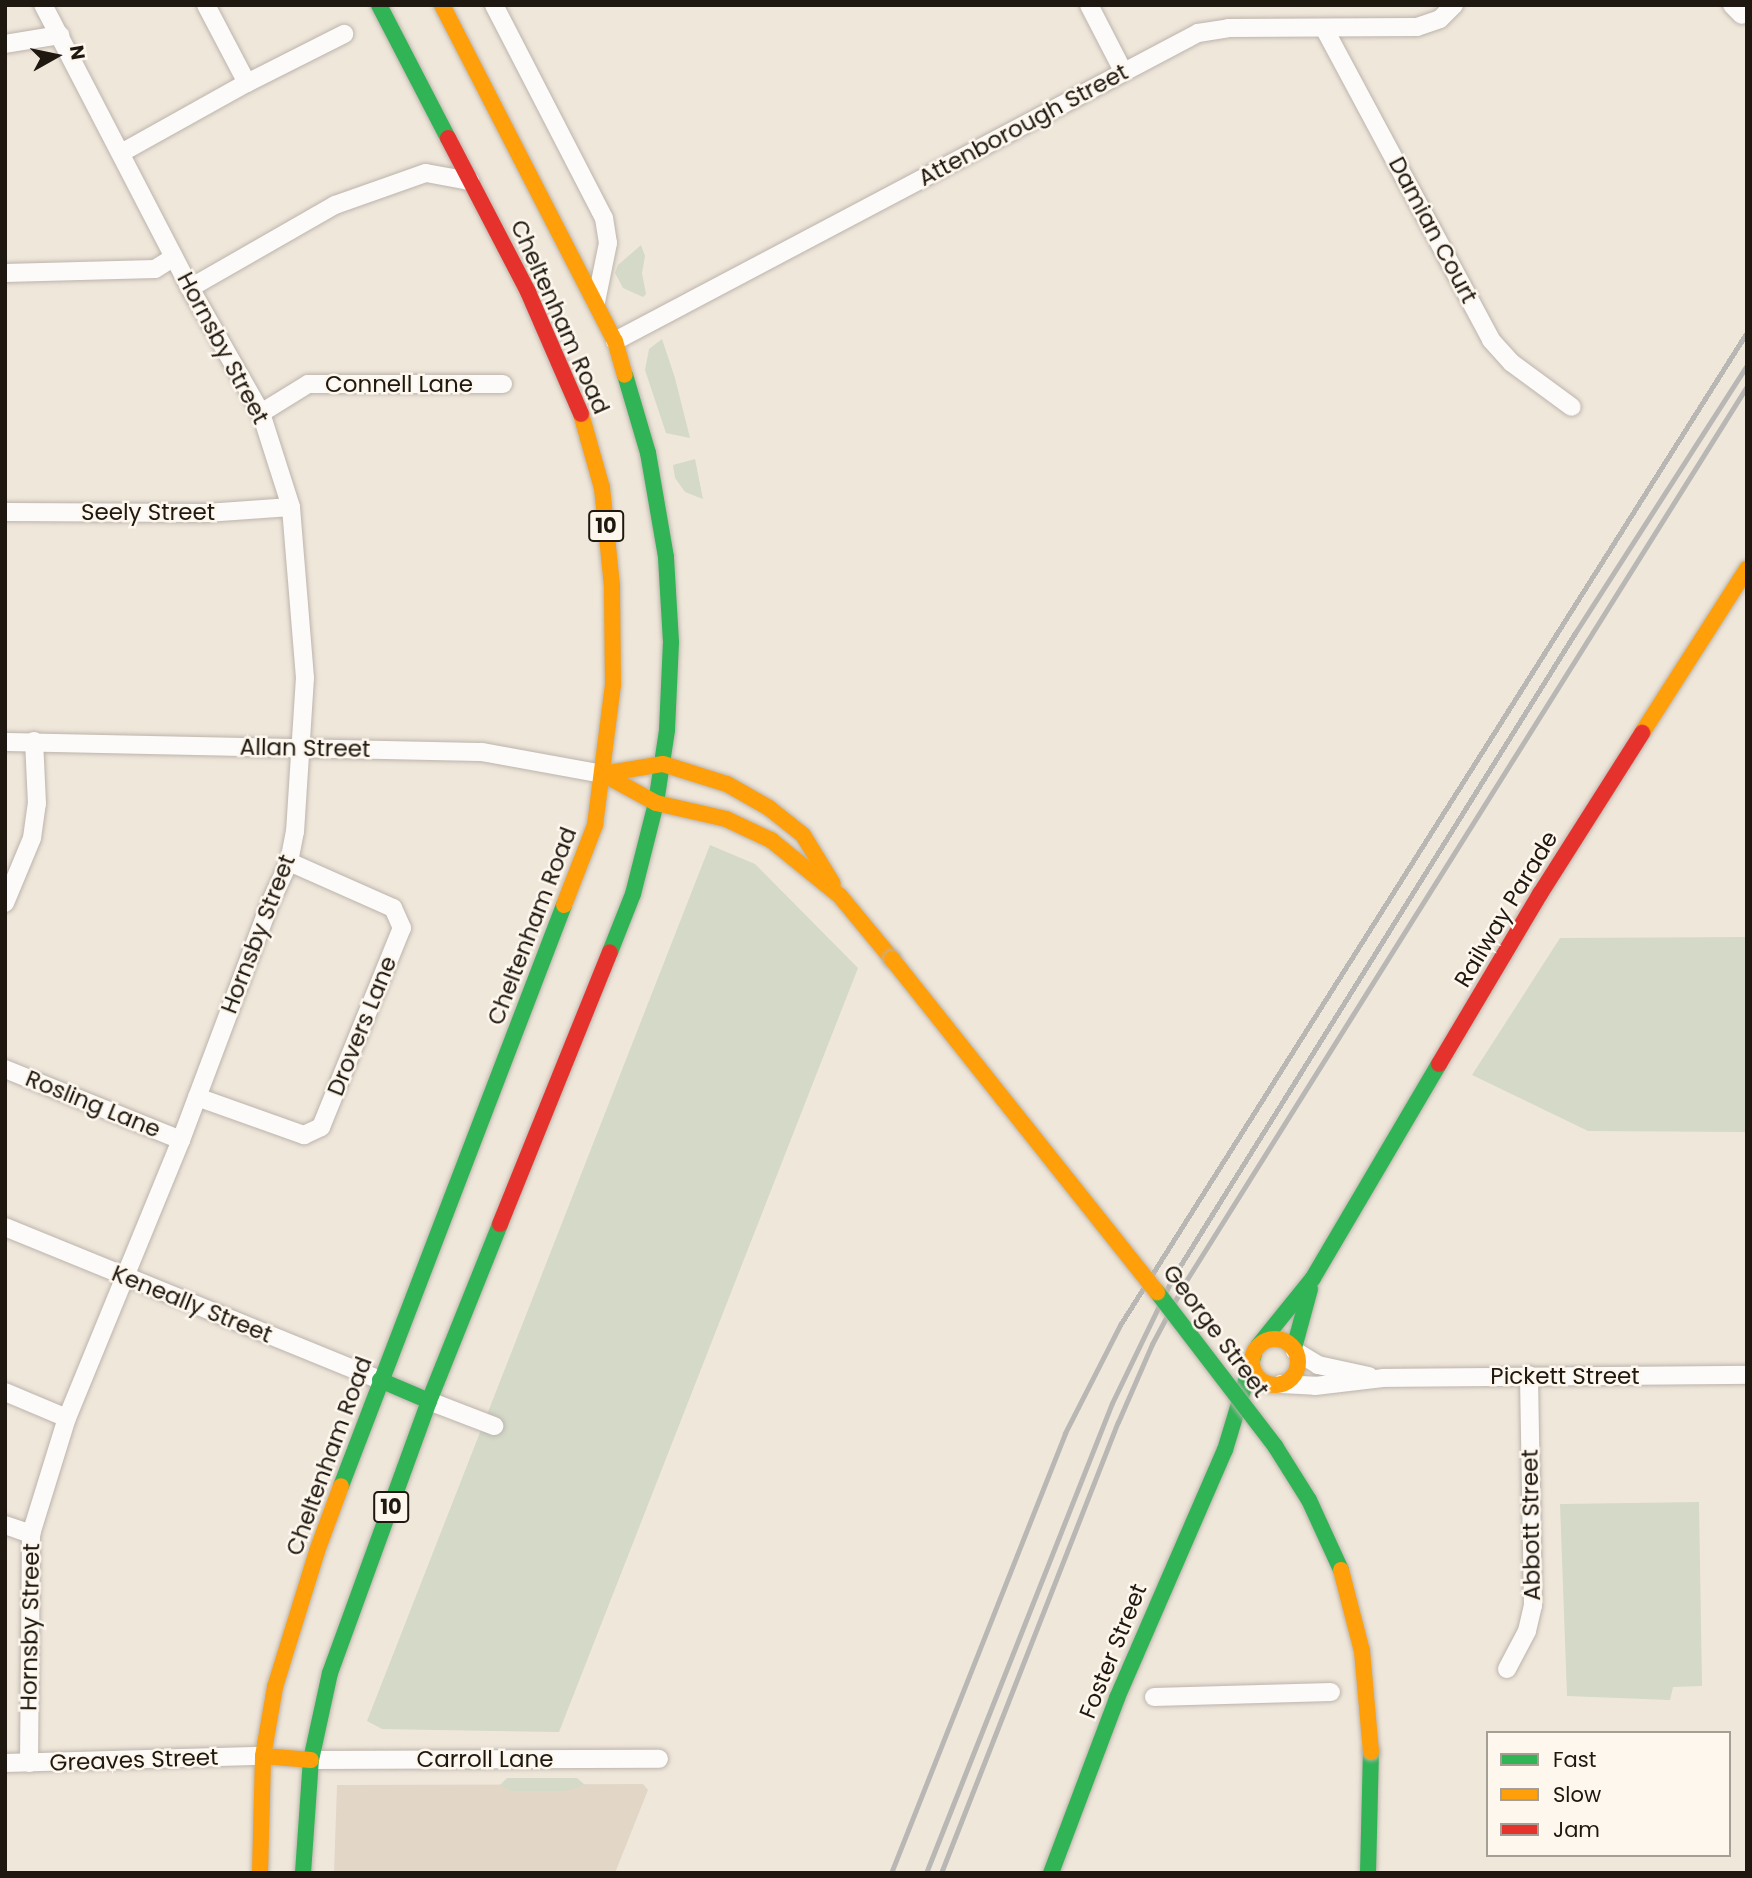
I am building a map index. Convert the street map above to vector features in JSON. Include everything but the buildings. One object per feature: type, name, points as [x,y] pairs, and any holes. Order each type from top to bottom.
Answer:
[{"type":"main road","name":"Cheltenham Road","points":[[260,1873],[263,1756],[275,1687],[317,1551],[380,1380],[595,825],[613,685],[612,586],[602,488],[579,405],[528,292],[379,5]]},
{"type":"main road","name":"Cheltenham Road","points":[[442,5],[615,341],[648,453],[666,557],[671,652],[663,764]]},
{"type":"main road","name":"Railway Parade","points":[[1256,1350],[1313,1278],[1540,894],[1747,569]]},
{"type":"main road","points":[[603,774],[663,764]]},
{"type":"main road","name":"George Street","points":[[663,764],[727,785],[787,821],[810,844],[840,896],[1121,1244],[1275,1446],[1310,1500],[1333,1547],[1350,1596],[1362,1651],[1371,1752],[1368,1873]]},
{"type":"main road","name":"10","points":[[303,1873],[311,1760],[330,1673],[429,1401],[621,927],[642,864],[663,764]]},
{"type":"main road","name":"George Street","points":[[603,774],[656,803],[718,817],[760,834],[840,896]]},
{"type":"main road","name":"Railway Parade","points":[[1295,1349],[1313,1278]]},
{"type":"main road","points":[[1281,1339],[1295,1349],[1296,1369],[1279,1384],[1266,1384],[1255,1375],[1256,1350],[1267,1340],[1281,1339]]},
{"type":"main road","name":"Foster Street","points":[[1051,1873],[1127,1675],[1225,1450],[1256,1350]]},
{"type":"main road","points":[[380,1380],[429,1401]]},
{"type":"main road","name":"Foster Street","points":[[1225,1450],[1256,1404],[1279,1384]]},
{"type":"main road","points":[[263,1756],[311,1760]]},
{"type":"street","name":"Hornsby Street","points":[[29,1763],[31,1534],[67,1418],[181,1140],[270,903],[289,862],[295,832],[305,678],[291,507],[261,413],[190,288],[43,5]]},
{"type":"street","points":[[206,5],[247,83]]},
{"type":"street","points":[[494,5],[604,218],[608,243],[596,302]]},
{"type":"street","points":[[1089,5],[1123,71]]},
{"type":"street","name":"Attenborough Street","points":[[615,341],[1123,71],[1207,31],[1417,27],[1440,19],[1454,5]]},
{"type":"street","name":"Damian Court","points":[[1324,28],[1492,340],[1512,363],[1572,407]]},
{"type":"street","points":[[121,153],[247,83],[344,34]]},
{"type":"street","points":[[5,44],[60,35]]},
{"type":"street","points":[[190,288],[335,205],[426,173],[470,181]]},
{"type":"street","points":[[5,273],[155,269],[174,257]]},
{"type":"street","name":"Connell Lane","points":[[261,413],[308,384],[503,384]]},
{"type":"street","name":"Seely Street","points":[[5,512],[206,513],[291,507]]},
{"type":"street","points":[[5,903],[32,838],[37,804],[34,741]]},
{"type":"street","name":"Allan Street","points":[[5,742],[482,752],[603,774]]},
{"type":"street","name":"Drovers Lane","points":[[197,1097],[304,1135],[321,1127],[402,928],[393,908],[289,862]]},
{"type":"street","name":"Rosling Lane","points":[[5,1069],[181,1140]]},
{"type":"street","name":"Keneally Street","points":[[5,1227],[380,1380]]},
{"type":"street","name":"Pickett Street","points":[[1295,1349],[1318,1365],[1383,1378]]},
{"type":"street","name":"Pickett Street","points":[[1279,1384],[1315,1387],[1383,1378],[1747,1375]]},
{"type":"street","name":"Abbott Street","points":[[1507,1669],[1527,1631],[1533,1606],[1529,1376]]},
{"type":"street","points":[[5,1391],[67,1418]]},
{"type":"street","points":[[429,1401],[494,1426]]},
{"type":"street","points":[[5,1525],[31,1534]]},
{"type":"street","points":[[1154,1697],[1331,1692]]},
{"type":"street","name":"Greaves Street","points":[[5,1763],[263,1756]]},
{"type":"street","name":"Carroll Lane","points":[[311,1760],[659,1759]]},
{"type":"shaded area","points":[[643,1784],[648,1790],[615,1873],[334,1873],[337,1785]]},
{"type":"green space","points":[[641,245],[645,256],[642,273],[646,294],[643,297],[623,288],[615,273],[618,265]]},
{"type":"green space","points":[[662,339],[690,438],[666,433],[645,370],[649,349]]},
{"type":"green space","points":[[695,459],[703,499],[685,492],[675,478],[673,465]]},
{"type":"green space","points":[[710,845],[755,864],[858,968],[559,1732],[382,1729],[367,1721]]},
{"type":"green space","points":[[1747,937],[1747,1132],[1588,1131],[1472,1075],[1560,938]]},
{"type":"green space","points":[[1699,1502],[1702,1686],[1673,1687],[1670,1700],[1567,1696],[1560,1504]]},
{"type":"green space","points":[[507,1778],[577,1778],[585,1785],[565,1791],[511,1791],[500,1785]]},
{"type":"railway","points":[[891,1873],[1065,1433],[1120,1325],[1747,332]]},
{"type":"railway","points":[[926,1873],[1112,1403],[1173,1277],[1575,633],[1747,365]]},
{"type":"railway","points":[[941,1873],[1118,1422],[1152,1344],[1184,1284],[1747,386]]},
{"type":"traffic: fast","points":[[379,5],[448,138]]},
{"type":"traffic: fast","points":[[610,952],[633,894],[656,803],[667,730],[671,642],[666,557],[648,453],[625,375]]},
{"type":"traffic: fast","points":[[341,1486],[564,905]]},
{"type":"traffic: fast","points":[[1258,1346],[1313,1278],[1439,1064]]},
{"type":"traffic: fast","points":[[303,1873],[311,1760],[330,1673],[429,1401],[500,1224]]},
{"type":"traffic: fast","points":[[1294,1348],[1310,1289]]},
{"type":"traffic: fast","points":[[1157,1292],[1275,1446],[1309,1500],[1341,1570]]},
{"type":"traffic: fast","points":[[1051,1873],[1117,1698],[1225,1450],[1254,1354]]},
{"type":"traffic: fast","points":[[380,1380],[429,1401]]},
{"type":"traffic: fast","points":[[1368,1873],[1371,1752]]},
{"type":"traffic: slow","points":[[442,5],[615,341],[625,375]]},
{"type":"traffic: slow","points":[[564,905],[595,825],[613,685],[612,586],[602,488],[581,414]]},
{"type":"traffic: slow","points":[[1642,733],[1747,569]]},
{"type":"traffic: slow","points":[[663,764],[727,784],[769,808],[803,835],[833,884]]},
{"type":"traffic: slow","points":[[603,774],[663,764]]},
{"type":"traffic: slow","points":[[603,774],[656,803]]},
{"type":"traffic: slow","points":[[656,803],[726,819],[771,840],[840,896],[892,959]]},
{"type":"traffic: slow","points":[[892,959],[1157,1292]]},
{"type":"traffic: slow","points":[[1275,1339],[1291,1346],[1298,1362],[1291,1378],[1275,1385],[1259,1378],[1252,1362],[1259,1346],[1275,1339]]},
{"type":"traffic: slow","points":[[260,1873],[263,1756],[275,1687],[317,1551],[341,1486]]},
{"type":"traffic: slow","points":[[1341,1570],[1362,1651],[1371,1752]]},
{"type":"traffic: slow","points":[[263,1756],[311,1760]]},
{"type":"traffic: jam","points":[[448,138],[528,292],[581,414]]},
{"type":"traffic: jam","points":[[1439,1064],[1540,894],[1642,733]]},
{"type":"traffic: jam","points":[[500,1224],[610,952]]}]
